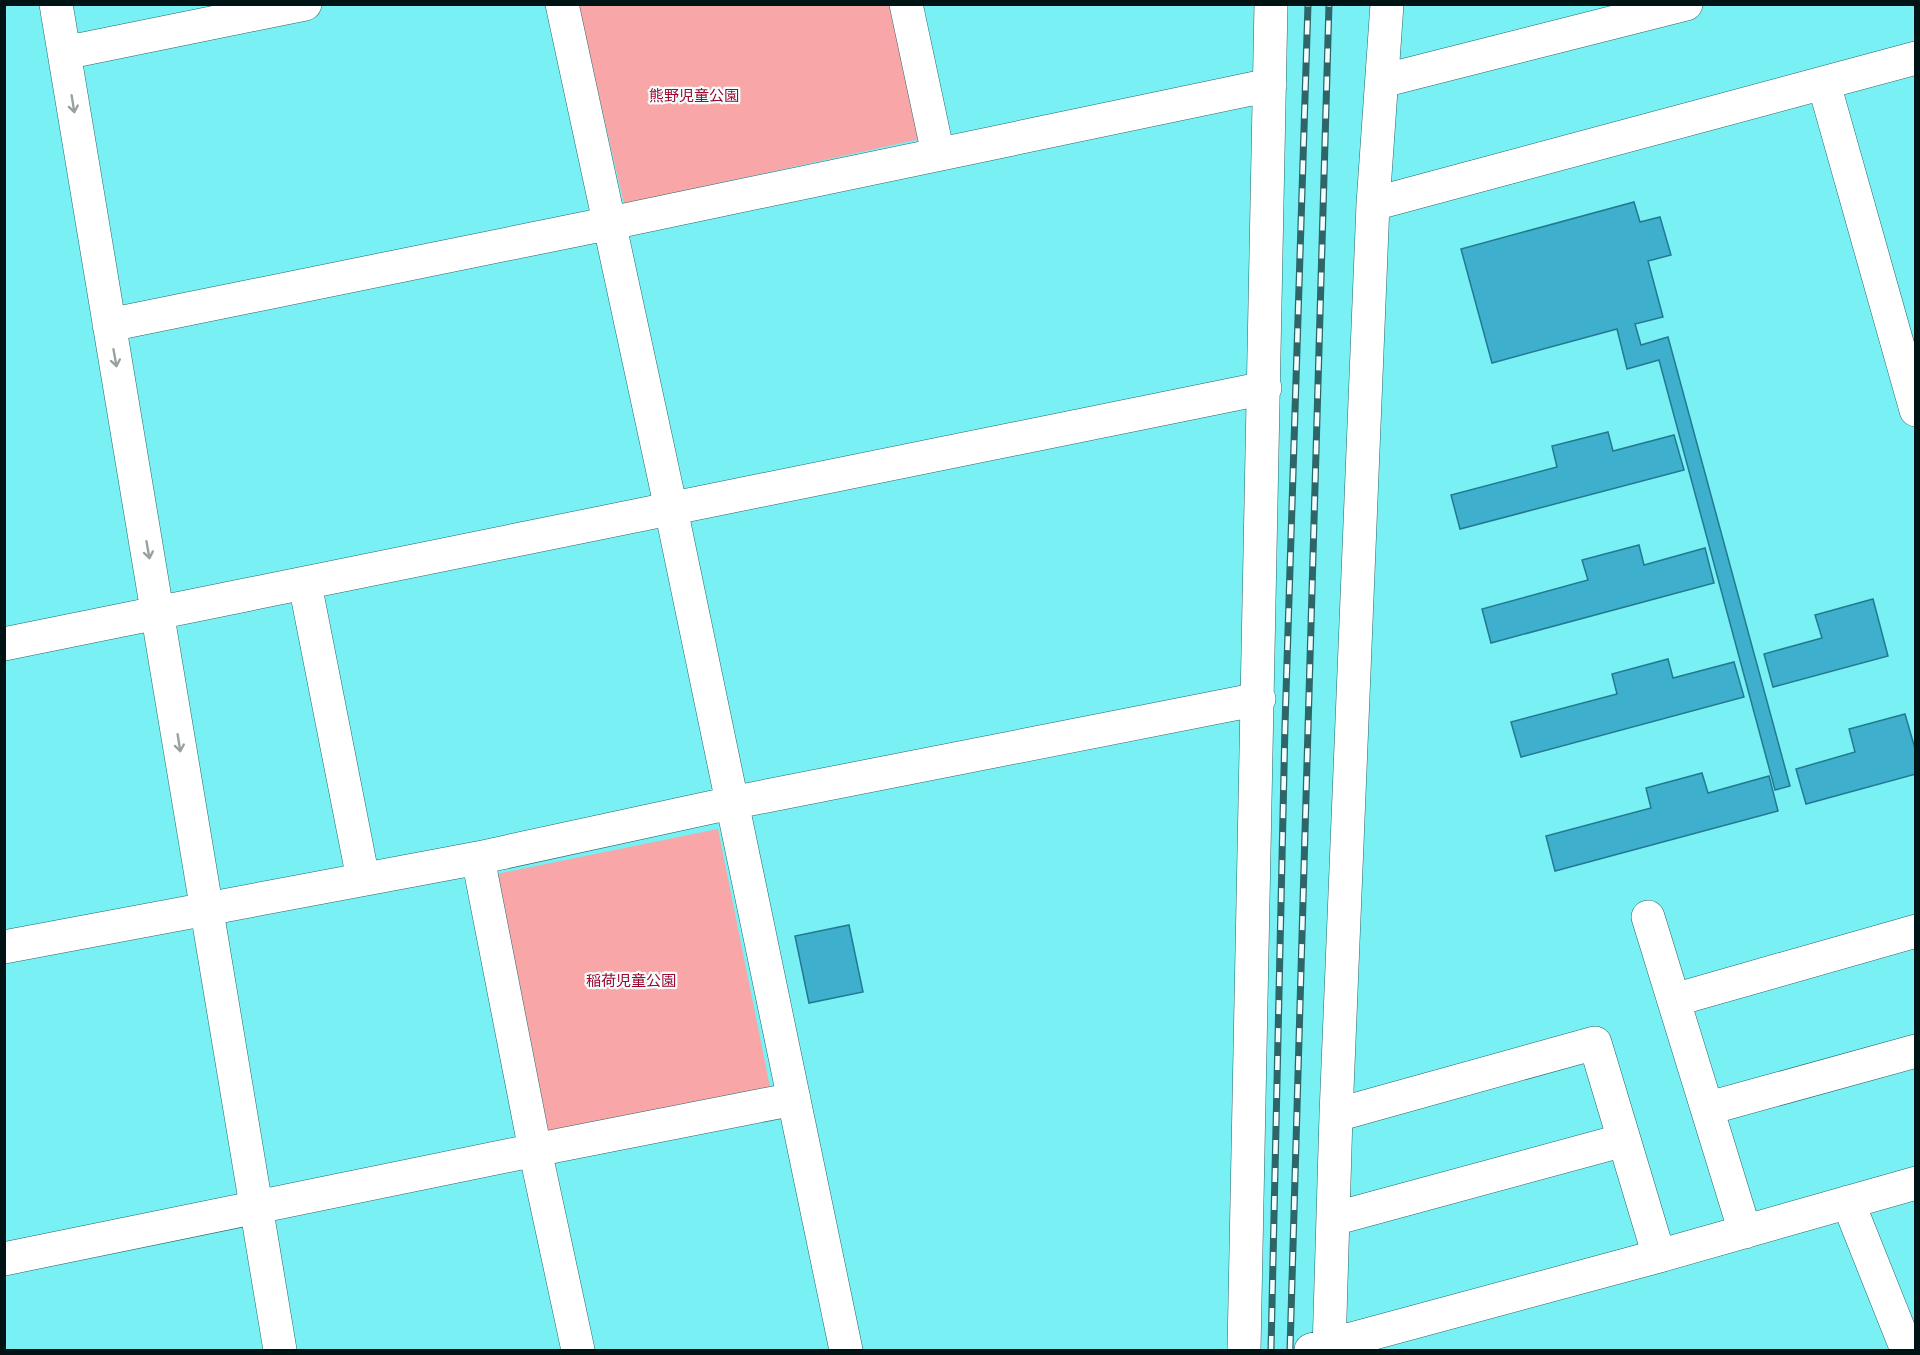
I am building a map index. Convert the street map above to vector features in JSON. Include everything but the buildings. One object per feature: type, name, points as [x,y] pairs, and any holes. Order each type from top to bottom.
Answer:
[{"type":"street","points":[[56,4],[280,1350]]},
{"type":"street","points":[[64,53],[305,4]]},
{"type":"street","points":[[562,4],[611,223],[846,1350]]},
{"type":"street","points":[[906,4],[938,154]]},
{"type":"street","points":[[1244,1350],[1271,4]]},
{"type":"street","points":[[1387,4],[1373,204],[1333,1219],[1323,1349],[1916,1183]]},
{"type":"street","points":[[1382,81],[1686,4]]},
{"type":"street","points":[[1373,204],[1916,58]]},
{"type":"street","points":[[1824,84],[1916,410]]},
{"type":"street","points":[[109,325],[1270,85]]},
{"type":"street","points":[[4,644],[1264,388]]},
{"type":"street","points":[[304,584],[363,879]]},
{"type":"street","points":[[4,947],[478,858],[731,803],[1258,699]]},
{"type":"street","points":[[478,858],[535,1150],[578,1350]]},
{"type":"street","points":[[1648,917],[1745,1232]]},
{"type":"street","points":[[1674,999],[1916,931]]},
{"type":"street","points":[[1336,1115],[1595,1043],[1659,1256]]},
{"type":"street","points":[[1708,1108],[1916,1051]]},
{"type":"street","points":[[4,1259],[794,1099]]},
{"type":"street","points":[[1333,1219],[1624,1140]]},
{"type":"street","points":[[1848,1202],[1908,1350],[1916,1349]]},
{"type":"green space","name":"熊野児童公園","points":[[578,5],[892,5],[920,139],[624,204]]},
{"type":"green space","name":"稲荷児童公園","points":[[718,829],[770,1087],[544,1133],[492,875]]},
{"type":"railway","points":[[1271,1350],[1285,725],[1308,4]]},
{"type":"railway","points":[[1290,1350],[1329,4]]}]
